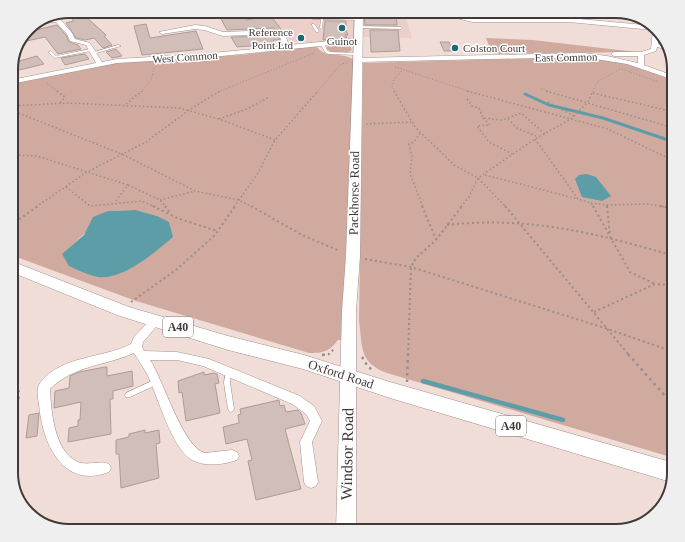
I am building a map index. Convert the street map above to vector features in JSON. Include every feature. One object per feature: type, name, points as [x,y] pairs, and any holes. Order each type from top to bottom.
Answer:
[{"type":"main road","name":"Packhorse Road","points":[[349,376],[349,311],[353,256],[355,125],[360,40],[359,18]]},
{"type":"main road","name":"Oxford Road","points":[[18,269],[123,311],[349,376],[390,390],[667,471]]},
{"type":"main road","name":"Windsor Road","points":[[346,524],[349,376]]},
{"type":"street","points":[[462,18],[473,20],[569,20],[643,26]]},
{"type":"street","points":[[55,20],[58,20],[70,34],[72,40],[88,44],[100,64]]},
{"type":"street","points":[[162,32],[195,27],[205,28],[223,34],[282,33],[287,48]]},
{"type":"street","points":[[604,56],[641,54],[654,50],[656,45],[656,37]]},
{"type":"street","name":"West Common","points":[[18,81],[118,61],[202,56],[360,40]]},
{"type":"street","points":[[656,45],[662,46]]},
{"type":"street","points":[[639,65],[641,54]]},
{"type":"street","name":"East Common","points":[[359,57],[377,61],[583,55],[604,56],[639,65],[667,75]]},
{"type":"street","points":[[156,321],[138,340],[138,351],[156,382],[180,437],[188,449],[197,456],[211,459],[232,456]]},
{"type":"street","points":[[104,468],[92,469],[75,467],[67,462],[58,449],[44,413],[44,387],[52,378],[66,368],[128,351],[138,351],[177,356],[205,362],[296,400],[310,410],[316,421],[306,442],[311,482]]},
{"type":"lane","points":[[313,18],[320,18],[321,28]]},
{"type":"lane","points":[[363,18],[401,28]]},
{"type":"lane","points":[[313,25],[317,31]]},
{"type":"lane","points":[[322,43],[326,50],[334,54],[359,57]]},
{"type":"lane","points":[[50,52],[55,58],[120,46]]},
{"type":"lane","points":[[228,372],[226,383],[232,410]]},
{"type":"lane","points":[[128,395],[156,382]]},
{"type":"path","points":[[18,221],[87,172],[124,155],[146,142],[189,110],[219,91],[312,54],[326,50]]},
{"type":"path","points":[[123,311],[131,302],[176,270],[217,232],[258,173],[275,140],[342,64],[359,57]]},
{"type":"path","points":[[125,104],[143,90],[150,82],[157,61]]},
{"type":"path","points":[[377,61],[503,102],[571,118],[608,129],[667,158]]},
{"type":"path","points":[[406,384],[410,267],[416,258],[436,240],[447,226],[468,197],[478,178],[538,137],[574,116],[588,102],[597,82],[620,69],[639,65]]},
{"type":"path","points":[[613,66],[650,80],[666,83]]},
{"type":"path","points":[[403,70],[394,79],[392,87],[420,133],[454,165],[478,178],[518,221],[667,398]]},
{"type":"path","points":[[42,80],[65,97],[59,104]]},
{"type":"path","points":[[541,89],[667,126]]},
{"type":"path","points":[[593,93],[667,110]]},
{"type":"path","points":[[219,119],[247,109],[269,98]]},
{"type":"path","points":[[467,99],[472,106],[479,108],[483,118],[490,125],[477,126],[489,142],[512,154]]},
{"type":"path","points":[[548,102],[574,116]]},
{"type":"path","points":[[18,105],[125,104],[189,110],[219,119],[275,140]]},
{"type":"path","points":[[18,113],[124,155],[196,191],[239,200],[302,235],[353,256],[410,267],[608,329],[667,350]]},
{"type":"path","points":[[483,118],[502,120],[521,113],[545,134]]},
{"type":"path","points":[[508,119],[517,128],[538,137]]},
{"type":"path","points":[[355,125],[412,122]]},
{"type":"path","points":[[420,133],[414,142],[409,144],[412,156],[410,174],[436,240]]},
{"type":"path","points":[[535,140],[566,180],[578,199]]},
{"type":"path","points":[[18,155],[37,156],[128,185],[160,200],[172,215]]},
{"type":"path","points":[[484,175],[591,203],[607,205],[647,204],[667,208]]},
{"type":"path","points":[[115,202],[128,185]]},
{"type":"path","points":[[66,187],[90,206],[115,202],[142,201],[172,215],[217,232]]},
{"type":"path","points":[[160,200],[196,191]]},
{"type":"path","points":[[591,203],[630,272],[655,284],[667,285]]},
{"type":"path","points":[[607,205],[610,237]]},
{"type":"path","points":[[447,226],[473,222],[518,221],[610,237],[667,254]]},
{"type":"path","points":[[594,312],[655,284]]},
{"type":"path","points":[[18,391],[18,402]]},
{"type":"shaded area","points":[[275,18],[406,18],[412,38],[364,37],[360,35],[350,39],[307,43],[305,41],[290,42],[287,33],[280,28]]},
{"type":"shaded area","points":[[486,38],[533,40],[636,52],[496,54],[492,53]]},
{"type":"shaded area","points":[[344,43],[350,46],[352,50],[346,53],[339,53],[332,52],[326,48],[329,45]]},
{"type":"shaded area","points":[[316,46],[324,53],[349,57],[354,60],[342,340],[338,340],[332,347],[325,351],[309,353],[136,301],[18,258],[18,82],[115,62],[241,55]],"holes":[[[136,210],[157,216],[62,255],[108,211]]]},
{"type":"shaded area","points":[[585,57],[621,61],[667,77],[667,456],[387,373],[378,369],[366,359],[362,346],[359,321],[363,63]]},
{"type":"water","points":[[587,174],[596,177],[611,196],[602,201],[582,197],[575,179],[579,175]]},
{"type":"water","points":[[136,210],[157,216],[169,222],[173,237],[138,264],[128,270],[108,277],[98,277],[87,274],[69,266],[62,254],[84,235],[93,217],[108,211]]},
{"type":"building","points":[[71,18],[87,18],[106,35],[104,36],[112,45],[103,48],[94,38],[85,40],[76,38],[66,23],[74,21]]},
{"type":"building","points":[[221,18],[245,18],[246,20],[273,18],[284,33],[273,28],[227,30]]},
{"type":"building","points":[[364,18],[396,18],[397,25],[365,25]]},
{"type":"building","points":[[325,21],[346,21],[346,26],[344,26],[348,35],[345,35],[347,38],[323,40]]},
{"type":"building","points":[[146,24],[150,38],[196,31],[203,49],[142,55],[134,26]]},
{"type":"building","points":[[57,25],[66,35],[69,42],[78,45],[81,49],[58,54],[45,37],[26,41],[37,30]]},
{"type":"building","points":[[370,30],[398,30],[400,51],[371,52]]},
{"type":"building","points":[[272,36],[279,38],[280,40],[273,40],[274,44],[237,47],[231,37]]},
{"type":"building","points":[[440,42],[449,42],[453,51],[444,51]]},
{"type":"building","points":[[116,49],[122,56],[112,58],[106,52]]},
{"type":"building","points":[[85,54],[89,59],[65,65],[61,58]]},
{"type":"building","points":[[37,56],[44,64],[18,70],[19,61]]},
{"type":"building","points":[[107,367],[107,376],[132,371],[133,386],[113,391],[113,399],[110,399],[111,434],[68,442],[69,428],[78,426],[78,420],[80,420],[81,402],[54,408],[55,391],[69,388],[70,376],[79,372]]},
{"type":"building","points":[[204,372],[204,375],[214,373],[217,374],[219,383],[215,384],[220,413],[186,421],[182,392],[179,393],[178,381]]},
{"type":"building","points":[[279,400],[280,406],[284,405],[286,412],[298,410],[301,413],[305,424],[285,429],[301,489],[256,500],[248,461],[252,460],[247,439],[226,444],[223,427],[239,423],[238,415],[241,414],[240,409]]},
{"type":"building","points":[[39,413],[37,436],[26,438],[29,415]]},
{"type":"building","points":[[145,430],[145,433],[159,430],[160,443],[156,444],[159,478],[121,488],[119,454],[116,454],[116,440],[129,437],[129,434]]},
{"type":"waterway","points":[[525,94],[549,105],[603,118],[667,140]]},
{"type":"waterway","points":[[423,381],[563,420]]},
{"type":"place","name":"Guinot","points":[[342,28]]},
{"type":"place","name":"Reference Point Ltd","points":[[301,38]]},
{"type":"place","name":"Colston Court","points":[[455,48]]}]
